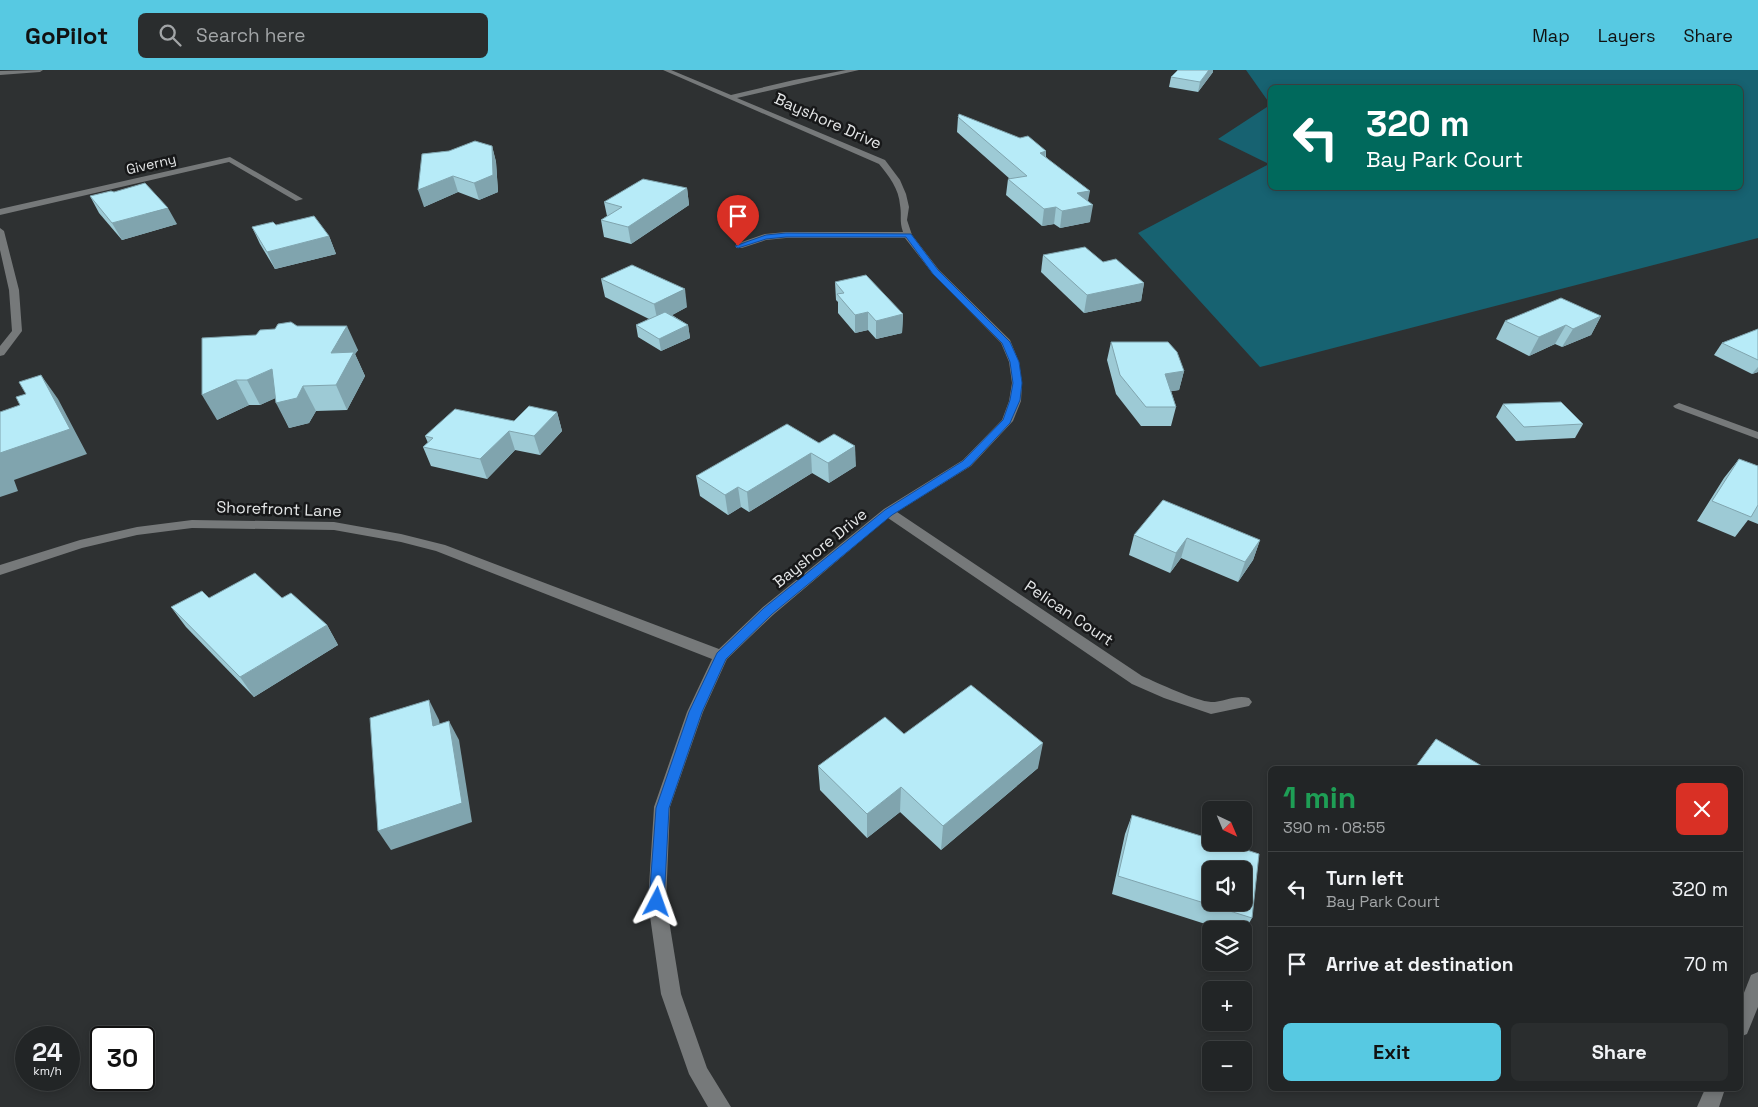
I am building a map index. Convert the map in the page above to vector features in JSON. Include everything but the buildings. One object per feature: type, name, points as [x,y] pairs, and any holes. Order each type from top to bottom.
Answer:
[{"type":"street","points":[[0,73],[40,70]]},
{"type":"street","name":"Bayshore Drive","points":[[666,70],[734,97],[882,162],[896,180],[902,194],[905,207],[903,220],[908,235],[936,272],[1006,342],[1014,362],[1017,383],[1015,400],[1007,421],[967,463],[888,512],[768,611],[721,656],[695,712],[662,808],[657,902],[671,994],[699,1074],[720,1107]]},
{"type":"street","points":[[734,97],[794,82],[856,70]]},
{"type":"street","name":"Giverny","points":[[0,212],[230,159],[299,199]]},
{"type":"street","points":[[0,231],[14,290],[17,331],[0,353]]},
{"type":"street","points":[[738,246],[766,237],[786,235],[908,235]]},
{"type":"street","points":[[1679,406],[1758,436]]},
{"type":"street","name":"Pelican Court","points":[[888,512],[1137,680],[1169,694],[1211,708],[1244,702]]},
{"type":"street","name":"Shorefront Lane","points":[[0,570],[80,544],[146,530],[192,524],[334,526],[401,538],[440,548],[721,656]]},
{"type":"street","points":[[1743,1020],[1758,982]]},
{"type":"street","points":[[1708,1107],[1714,1091]]},
{"type":"shaded area","points":[[1246,70],[1758,70],[1758,238],[1260,367],[1138,233],[1268,165],[1268,190],[1743,190],[1743,85],[1268,85],[1268,101]]},
{"type":"shaded area","points":[[1268,106],[1268,164],[1218,139]]},
{"type":"route","points":[[657,902],[662,808],[695,712],[721,656],[768,611],[888,512],[967,463],[1007,421],[1015,400],[1017,383],[1014,362],[1006,342],[936,272],[908,235],[786,235],[766,237],[738,246]]}]
